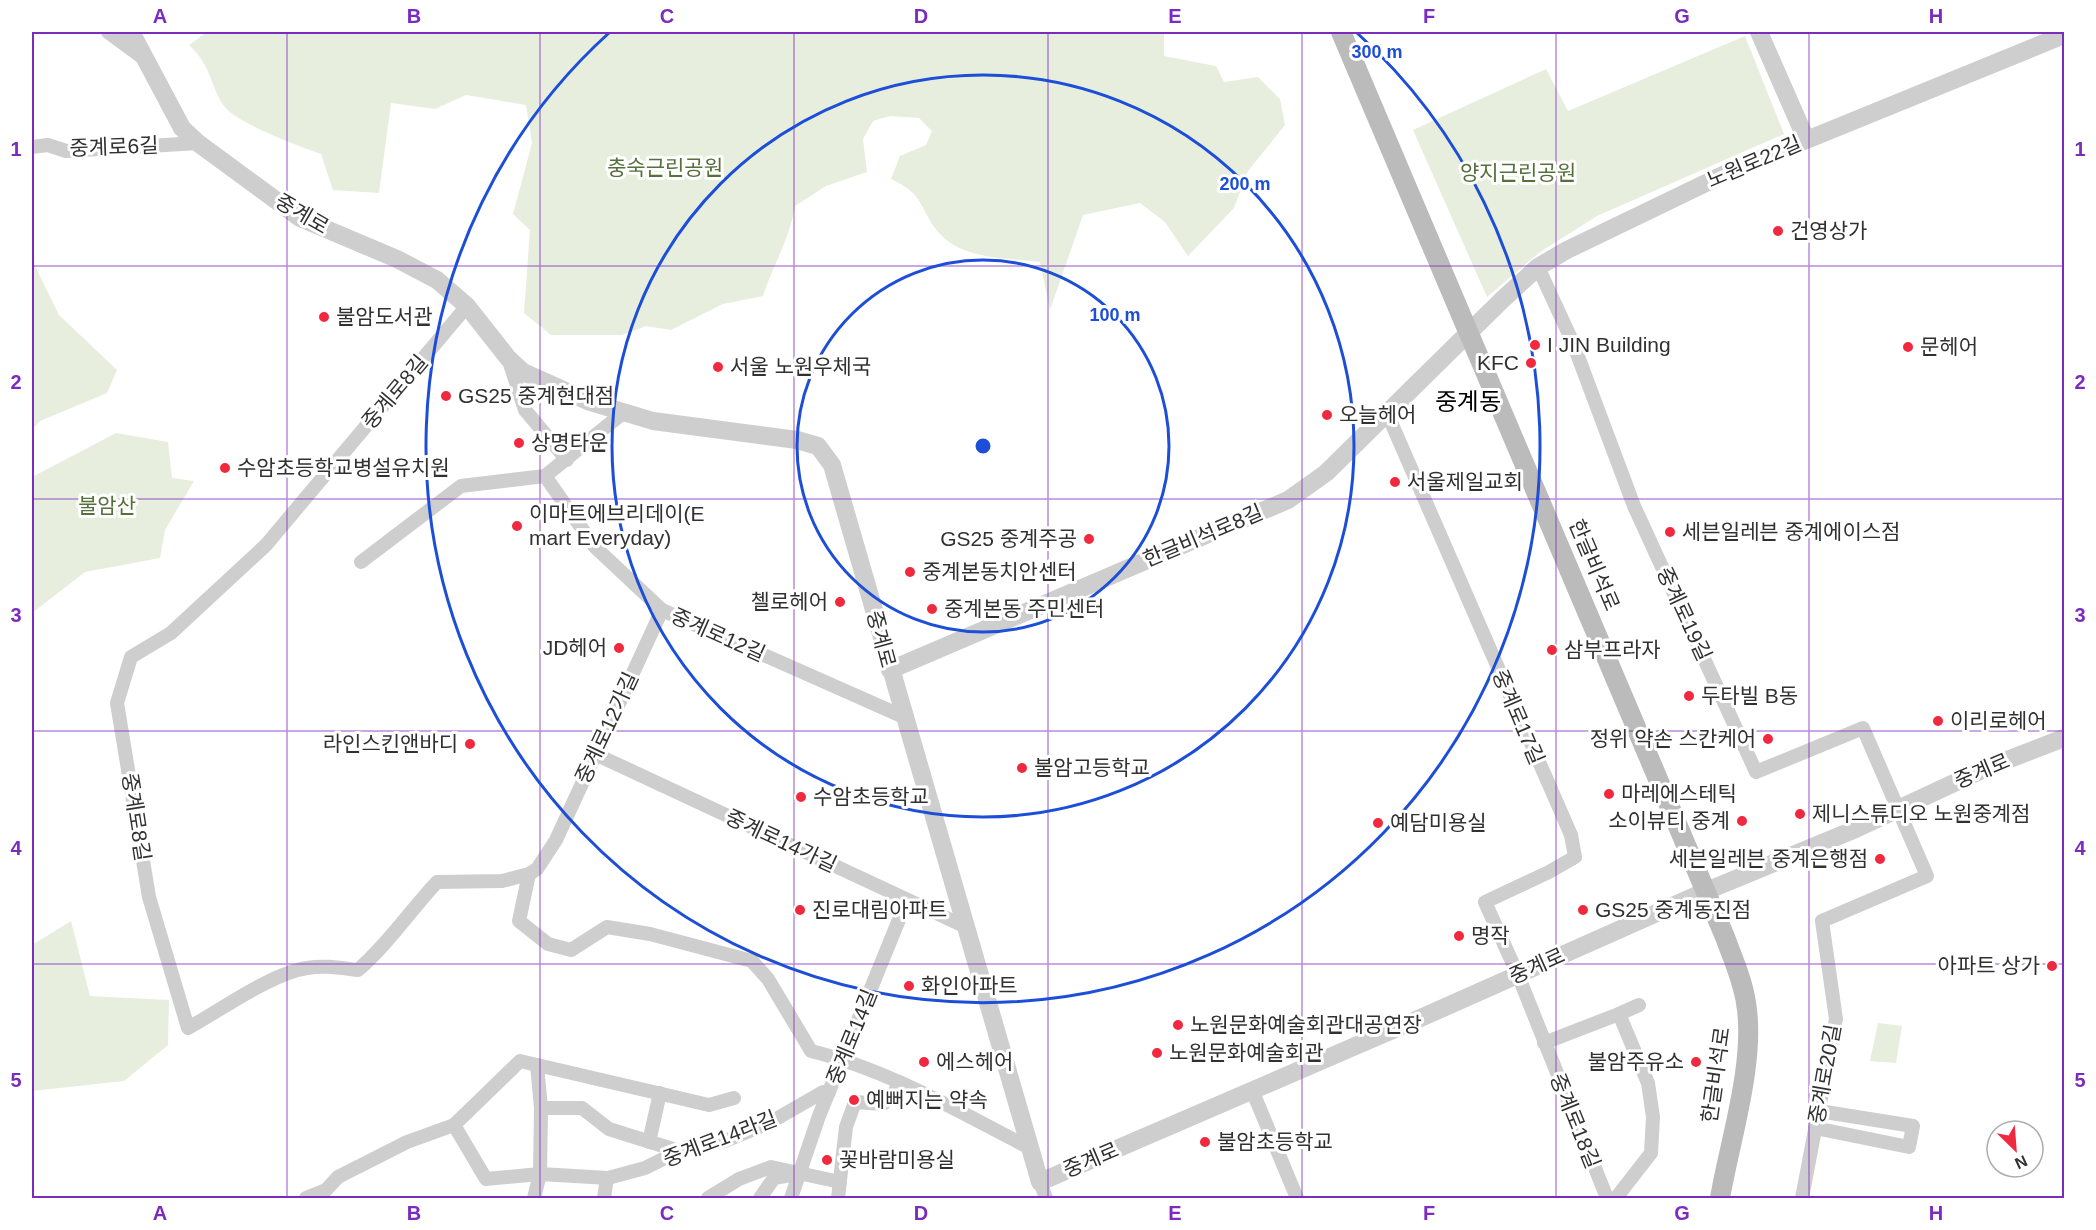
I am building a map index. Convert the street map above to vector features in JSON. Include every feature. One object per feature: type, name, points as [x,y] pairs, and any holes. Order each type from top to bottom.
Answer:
[{"type":"main road","name":"한글비석로","points":[[1341,32],[1725,937],[1742,984],[1749,1031],[1744,1074],[1720,1198]]},
{"type":"street","points":[[108,32],[142,57]]},
{"type":"street","name":"중계로","points":[[131,32],[142,57],[182,128],[198,143],[300,218],[397,259],[437,280],[467,306],[508,358],[523,372],[573,396],[653,421],[797,440],[818,446],[832,465],[853,528],[890,670],[1043,1190],[1252,1090],[1704,892],[1786,859],[1984,769],[2064,738]]},
{"type":"street","points":[[1759,32],[1806,139]]},
{"type":"street","name":"노원로22길","points":[[1469,331],[1538,267],[1619,223],[1806,139],[2064,35]]},
{"type":"street","name":"중계로6길","points":[[32,147],[48,145],[66,151],[198,143]]},
{"type":"street","name":"중계로19길","points":[[1538,267],[1573,343],[1634,506],[1756,772],[1863,728],[1898,809]]},
{"type":"street","name":"중계로8길","points":[[467,306],[266,545],[171,633],[131,657],[117,703],[150,897],[188,1028],[278,977],[305,968],[329,966],[358,970],[377,953],[407,914],[437,882],[502,881],[529,874]]},
{"type":"street","name":"한글비석로8길","points":[[890,670],[1288,500],[1326,473],[1469,331]]},
{"type":"street","name":"중계로","points":[[508,358],[525,410],[567,460]]},
{"type":"street","points":[[361,562],[461,486],[545,476],[623,413]]},
{"type":"street","name":"중계로17길","points":[[1387,413],[1571,835],[1575,856],[1549,872],[1485,902],[1518,975]]},
{"type":"street","name":"중계로12길","points":[[545,476],[595,548],[662,610],[904,717]]},
{"type":"street","name":"중계로12가길","points":[[529,874],[537,869],[552,846],[662,610]]},
{"type":"street","name":"중계로14가길","points":[[595,754],[966,927]]},
{"type":"street","name":"중계로20길","points":[[1802,1198],[1836,1019],[1822,921],[1927,876],[1898,809]]},
{"type":"street","name":"중계로","points":[[529,874],[519,921],[548,944],[571,950],[607,927],[650,934],[752,961],[768,979],[812,1051],[844,1059],[899,1082],[1032,1149]]},
{"type":"street","name":"중계로14길","points":[[791,1198],[829,1092],[907,900]]},
{"type":"street","name":"중계로18길","points":[[1518,975],[1607,1198]]},
{"type":"street","points":[[1544,1043],[1639,1005]]},
{"type":"street","name":"중계로18길","points":[[1616,1198],[1651,1153],[1653,1117],[1648,1083],[1619,1014]]},
{"type":"street","points":[[306,1198],[326,1190],[338,1177],[407,1142],[454,1125],[520,1061],[709,1105],[734,1098]]},
{"type":"street","points":[[534,1198],[540,1174],[541,1108],[537,1065]]},
{"type":"street","points":[[838,1198],[846,1127],[855,1102],[883,1104],[894,1094],[899,1082]]},
{"type":"street","points":[[1252,1090],[1297,1198]]},
{"type":"street","name":"중계로14라길","points":[[454,1125],[486,1179],[540,1174],[607,1178],[645,1168],[679,1151],[725,1141],[769,1123],[823,1092],[829,1092]]},
{"type":"street","points":[[649,1142],[660,1093]]},
{"type":"street","points":[[541,1108],[582,1108],[609,1129],[679,1151]]},
{"type":"street","points":[[1815,1128],[1909,1147],[1913,1126],[1819,1111]]},
{"type":"street","points":[[708,1198],[739,1179],[771,1167],[840,1182]]},
{"type":"street","points":[[760,1198],[774,1178],[800,1174]]},
{"type":"street","points":[[604,1198],[607,1178]]},
{"type":"green space","name":"충숙근린공원","points":[[207,32],[1164,32],[1164,56],[1216,66],[1224,82],[1258,77],[1280,99],[1285,125],[1248,171],[1234,208],[1188,256],[1165,222],[1140,203],[1083,215],[1050,310],[1040,262],[986,256],[949,242],[932,224],[916,197],[891,179],[900,156],[926,145],[932,131],[919,118],[890,116],[873,121],[863,139],[867,172],[826,186],[795,206],[793,218],[763,296],[723,304],[671,330],[646,326],[622,335],[551,335],[524,313],[530,230],[513,214],[532,143],[526,105],[466,95],[435,109],[391,103],[379,193],[333,190],[321,154],[254,127],[224,106],[207,69],[189,45]]},
{"type":"green space","name":"양지근린공원","points":[[1745,36],[1784,134],[1597,216],[1540,252],[1487,297],[1413,130],[1546,69],[1568,111]]},
{"type":"green space","points":[[32,264],[59,315],[117,370],[107,393],[40,421],[32,430]]},
{"type":"green space","name":"불암산","points":[[116,433],[168,442],[172,478],[194,481],[165,530],[160,558],[85,572],[32,613],[32,477]]},
{"type":"green space","points":[[71,921],[90,996],[169,1000],[168,1045],[124,1081],[32,1091],[32,945]]},
{"type":"green space","points":[[1878,1023],[1902,1026],[1896,1063],[1870,1061]]},
{"type":"place","name":"건영상가","points":[[1778,231]]},
{"type":"place","name":"불암도서관","points":[[324,317]]},
{"type":"place","name":"I JIN Building","points":[[1535,345]]},
{"type":"place","name":"문헤어","points":[[1908,347]]},
{"type":"place","name":"KFC","points":[[1531,363]]},
{"type":"place","name":"서울 노원우체국","points":[[718,367]]},
{"type":"place","name":"GS25 중계현대점","points":[[446,396]]},
{"type":"place","name":"오늘헤어","points":[[1327,415]]},
{"type":"place","name":"상명타운","points":[[519,443]]},
{"type":"place","name":"수암초등학교병설유치원","points":[[225,468]]},
{"type":"place","name":"서울제일교회","points":[[1395,482]]},
{"type":"place","name":"이마트에브리데이(E mart Everyday)","points":[[517,526]]},
{"type":"place","name":"세븐일레븐 중계에이스점","points":[[1670,532]]},
{"type":"place","name":"GS25 중계주공","points":[[1089,539]]},
{"type":"place","name":"중계본동치안센터","points":[[910,572]]},
{"type":"place","name":"첼로헤어","points":[[840,602]]},
{"type":"place","name":"중계본동 주민센터","points":[[932,609]]},
{"type":"place","name":"JD헤어","points":[[619,648]]},
{"type":"place","name":"삼부프라자","points":[[1552,650]]},
{"type":"place","name":"두타빌 B동","points":[[1689,696]]},
{"type":"place","name":"이리로헤어","points":[[1938,721]]},
{"type":"place","name":"정위 약손 스칸케어","points":[[1768,739]]},
{"type":"place","name":"라인스킨앤바디","points":[[470,744]]},
{"type":"place","name":"불암고등학교","points":[[1022,768]]},
{"type":"place","name":"마레에스테틱","points":[[1609,794]]},
{"type":"place","name":"수암초등학교","points":[[801,797]]},
{"type":"place","name":"제니스튜디오 노원중계점","points":[[1800,814]]},
{"type":"place","name":"소이뷰티 중계","points":[[1742,821]]},
{"type":"place","name":"예담미용실","points":[[1378,823]]},
{"type":"place","name":"세븐일레븐 중계은행점","points":[[1880,859]]},
{"type":"place","name":"진로대림아파트","points":[[800,910]]},
{"type":"place","name":"GS25 중계동진점","points":[[1583,910]]},
{"type":"place","name":"명작","points":[[1459,936]]},
{"type":"place","name":"아파트 상가","points":[[2052,966]]},
{"type":"place","name":"화인아파트","points":[[909,986]]},
{"type":"place","name":"노원문화예술회관대공연장","points":[[1178,1025]]},
{"type":"place","name":"노원문화예술회관","points":[[1157,1053]]},
{"type":"place","name":"에스헤어","points":[[924,1062]]},
{"type":"place","name":"불암주유소","points":[[1696,1062]]},
{"type":"place","name":"예뻐지는 약속","points":[[854,1100]]},
{"type":"place","name":"불암초등학교","points":[[1205,1142]]},
{"type":"place","name":"꽃바람미용실","points":[[827,1160]]},
{"type":"district","name":"중계동","points":[[1468,402]]}]
